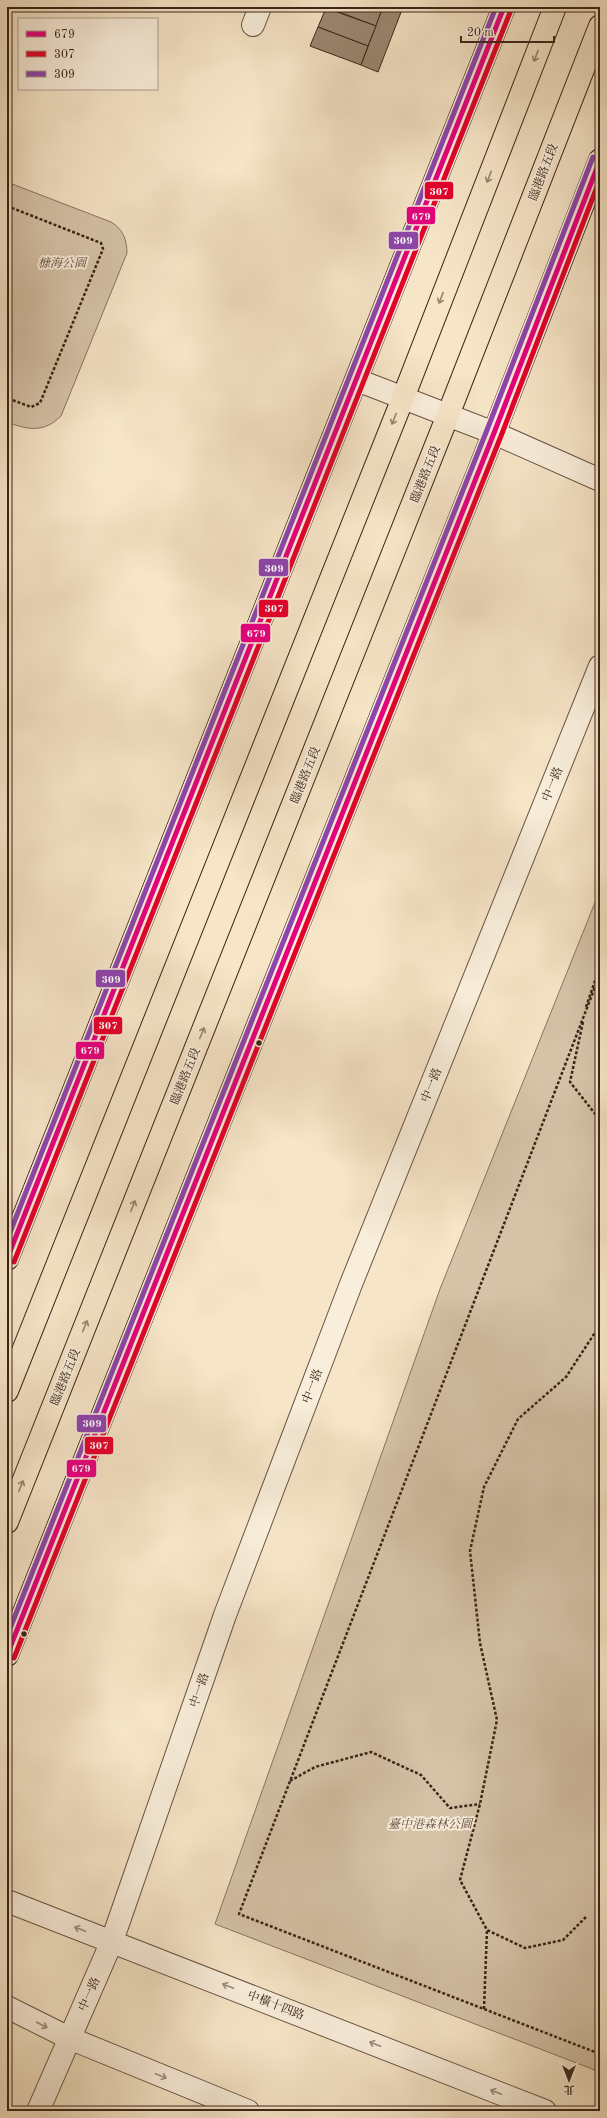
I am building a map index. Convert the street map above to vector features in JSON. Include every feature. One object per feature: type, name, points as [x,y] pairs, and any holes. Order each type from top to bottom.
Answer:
[{"type":"main road","points":[[7,1391],[403,398],[555,7]]},
{"type":"main road","points":[[7,1258],[357,380],[502,8]]},
{"type":"main road","name":"臨港路五段","points":[[7,1522],[448,415],[600,26]]},
{"type":"main road","points":[[7,1655],[494,433],[600,160]]},
{"type":"street","points":[[357,380],[494,433],[600,480]]},
{"type":"street","name":"中一路","points":[[38,2111],[112,1941],[225,1615],[348,1291],[600,666]]},
{"type":"street","name":"中橫十四路","points":[[7,1901],[545,2111]]},
{"type":"street","points":[[7,2007],[69,2038],[248,2111]]},
{"type":"path","points":[[7,206],[101,243],[103,249],[40,403],[31,406],[7,398]]},
{"type":"path","points":[[600,969],[587,1001],[570,1082],[600,1120]]},
{"type":"path","points":[[600,974],[239,1914],[600,2054]]},
{"type":"path","points":[[484,2009],[487,1930],[460,1880],[480,1804],[497,1720],[480,1643],[470,1551],[484,1487],[518,1419],[566,1377],[600,1325]]},
{"type":"path","points":[[290,1781],[315,1767],[371,1752],[421,1775],[450,1808],[480,1804]]},
{"type":"path","points":[[487,1930],[525,1948],[563,1940],[586,1917]]},
{"type":"green space","name":"槺海公園","points":[[7,182],[111,222],[119,228],[124,235],[127,248],[127,253],[61,416],[48,425],[36,428],[22,427],[7,422]]},
{"type":"green space","name":"臺中港森林公園","points":[[600,890],[600,2072],[215,1924],[440,1289]]},
{"type":"building","points":[[326,7],[383,7],[376,26]]},
{"type":"building","points":[[383,7],[403,7],[378,72],[361,65]]},
{"type":"building","points":[[326,8],[376,26],[368,46],[318,27]]},
{"type":"building","points":[[318,27],[368,46],[361,65],[310,46]]},
{"type":"transit line","name":"309","points":[[7,1240],[496,7]]},
{"type":"transit line","name":"679","points":[[7,1259],[504,7]]},
{"type":"transit line","name":"307","points":[[14,1262],[511,10]]},
{"type":"transit line","name":"309","points":[[7,1636],[487,430],[593,157]]},
{"type":"transit line","name":"679","points":[[7,1655],[494,433],[600,160]]},
{"type":"transit line","name":"307","points":[[14,1658],[501,436],[600,179]]}]
